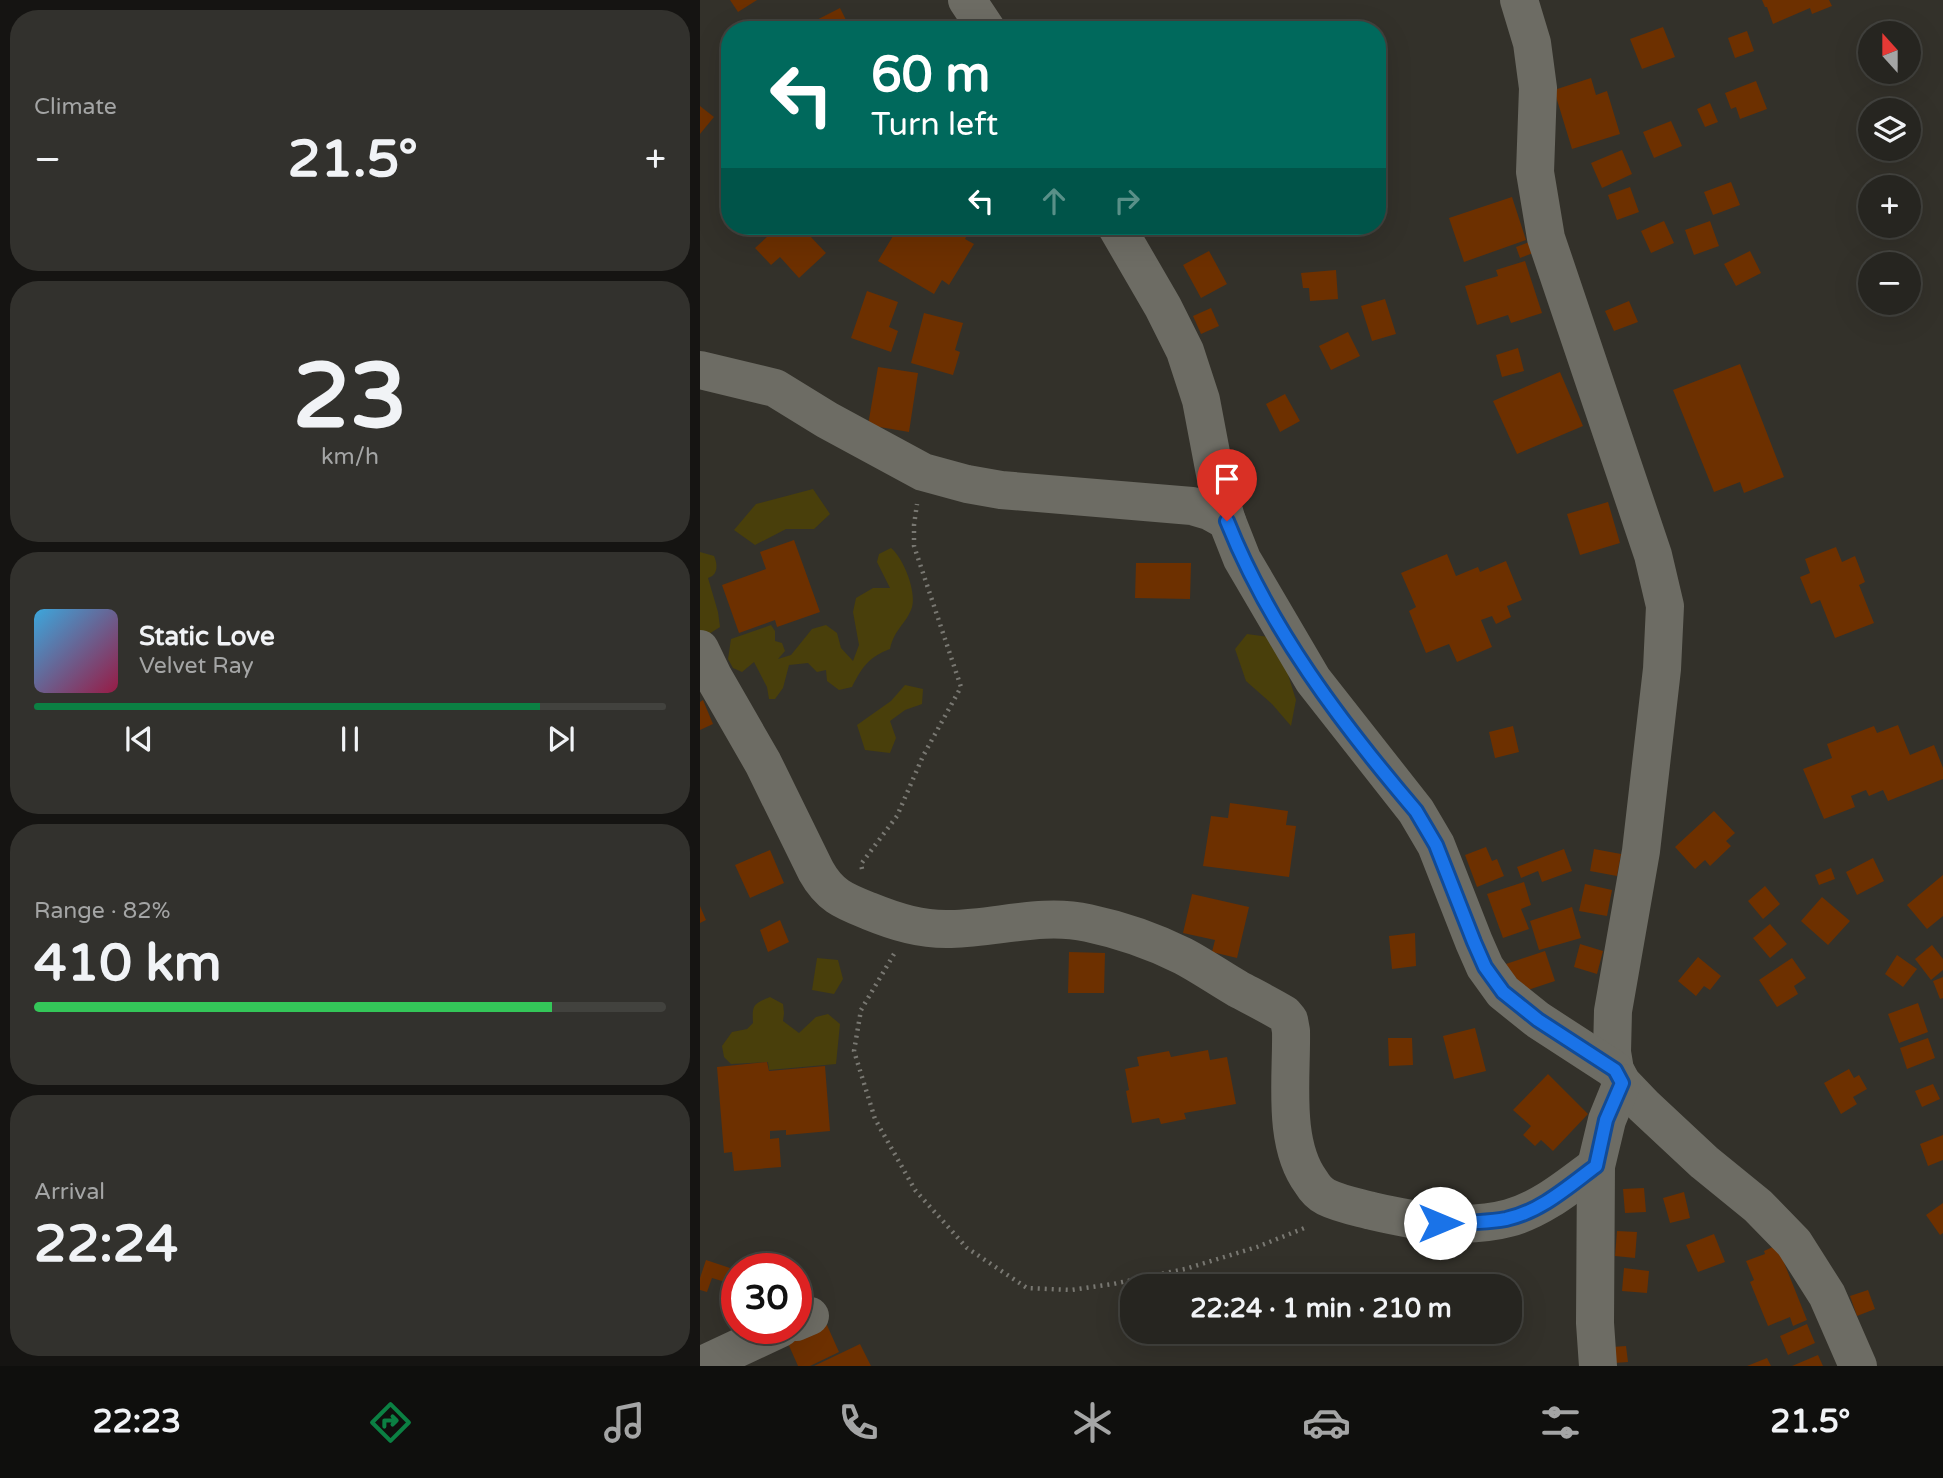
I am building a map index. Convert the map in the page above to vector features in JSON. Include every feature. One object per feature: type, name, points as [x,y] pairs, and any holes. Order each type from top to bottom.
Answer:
[{"type":"street","points":[[967,0],[981,21]]},
{"type":"street","points":[[1519,0],[1532,43],[1538,88],[1535,172],[1546,237],[1653,555],[1665,606],[1662,668],[1642,851],[1613,1011],[1612,1052],[1618,1077],[1596,1166],[1595,1323],[1598,1366]]},
{"type":"street","points":[[1121,235],[1185,351],[1200,400],[1219,495],[1242,559],[1313,681],[1429,831],[1485,967],[1503,992],[1618,1077],[1704,1162],[1758,1206],[1794,1243],[1827,1295],[1858,1366]]},
{"type":"street","points":[[700,370],[775,388],[827,420],[923,472],[1001,490],[1192,506],[1209,511],[1227,521]]},
{"type":"street","points":[[700,649],[763,763],[825,887],[840,899],[911,926],[950,929],[1055,919],[1112,928],[1182,956],[1284,1014],[1292,1031],[1292,1132],[1301,1163],[1310,1181],[1324,1196],[1351,1206],[1399,1217],[1440,1223],[1481,1223],[1529,1211],[1547,1202],[1596,1166]]},
{"type":"street","points":[[700,1366],[748,1344]]},
{"type":"path","points":[[873,913],[861,864],[897,816],[923,757],[961,687],[914,546],[914,525],[923,472]]},
{"type":"path","points":[[911,926],[861,1010],[855,1051],[875,1119],[915,1190],[967,1248],[1027,1288],[1070,1290],[1185,1269],[1256,1247],[1308,1226],[1324,1196]]},
{"type":"shaded area","points":[[813,489],[830,514],[814,529],[786,529],[755,545],[734,530],[756,504]]},
{"type":"shaded area","points":[[891,548],[901,560],[909,577],[913,603],[890,649],[867,664],[852,687],[839,690],[827,681],[826,670],[817,672],[808,663],[789,665],[783,688],[775,699],[769,699],[767,687],[754,662],[742,672],[733,668],[728,659],[731,639],[771,625],[775,631],[775,641],[782,643],[785,651],[778,659],[791,655],[812,629],[826,625],[837,633],[841,648],[853,661],[859,645],[853,612],[856,598],[873,588],[890,588],[877,562],[879,554]]},
{"type":"shaded area","points":[[700,552],[714,556],[715,559],[715,572],[708,578],[720,627],[704,637],[700,634]]},
{"type":"shaded area","points":[[1247,634],[1269,637],[1285,665],[1296,700],[1291,726],[1272,704],[1246,681],[1235,649]]},
{"type":"shaded area","points":[[905,685],[923,689],[922,704],[905,710],[890,721],[896,738],[890,753],[865,750],[857,725],[891,701]]},
{"type":"shaded area","points":[[817,958],[838,960],[843,979],[834,994],[812,990]]},
{"type":"shaded area","points":[[770,997],[783,1004],[783,1021],[799,1033],[816,1017],[828,1014],[840,1024],[836,1064],[769,1070],[768,1062],[731,1064],[724,1057],[722,1046],[732,1032],[747,1029],[753,1023],[755,1006]]},
{"type":"building","points":[[730,0],[757,0],[738,12]]},
{"type":"building","points":[[1762,0],[1829,0],[1832,6],[1812,14],[1810,8],[1773,24]]},
{"type":"building","points":[[840,8],[846,21],[815,21]]},
{"type":"building","points":[[1663,27],[1675,57],[1642,69],[1630,39]]},
{"type":"building","points":[[1747,31],[1754,51],[1735,58],[1728,38]]},
{"type":"building","points":[[1591,78],[1596,95],[1607,91],[1620,134],[1572,149],[1554,90]]},
{"type":"building","points":[[1756,81],[1767,109],[1740,119],[1736,107],[1731,109],[1725,93]]},
{"type":"building","points":[[1710,103],[1718,122],[1705,127],[1697,109]]},
{"type":"building","points":[[700,106],[714,117],[700,134]]},
{"type":"building","points":[[1671,121],[1682,146],[1654,158],[1643,132]]},
{"type":"building","points":[[1622,150],[1632,174],[1602,188],[1591,163]]},
{"type":"building","points":[[1731,182],[1740,205],[1713,215],[1704,192]]},
{"type":"building","points":[[1630,187],[1639,212],[1617,220],[1608,195]]},
{"type":"building","points":[[1512,197],[1526,240],[1464,262],[1449,218]]},
{"type":"building","points":[[1664,221],[1674,243],[1651,253],[1641,231]]},
{"type":"building","points":[[1710,221],[1719,246],[1694,255],[1685,230]]},
{"type":"building","points":[[769,235],[811,235],[826,253],[799,278],[780,257],[771,265],[755,248]]},
{"type":"building","points":[[894,235],[967,235],[965,239],[974,244],[949,285],[942,280],[934,294],[878,261]]},
{"type":"building","points":[[1529,242],[1533,253],[1520,258],[1516,247]]},
{"type":"building","points":[[1209,251],[1227,284],[1201,298],[1183,265]]},
{"type":"building","points":[[1750,251],[1761,273],[1736,286],[1724,264]]},
{"type":"building","points":[[1525,261],[1542,313],[1511,323],[1508,315],[1477,325],[1465,286],[1498,276],[1496,270]]},
{"type":"building","points":[[1336,270],[1338,299],[1310,301],[1309,288],[1303,288],[1301,273]]},
{"type":"building","points":[[867,291],[898,302],[889,327],[898,331],[891,352],[851,338]]},
{"type":"building","points":[[1385,299],[1396,334],[1372,341],[1361,306]]},
{"type":"building","points":[[1629,301],[1638,322],[1614,331],[1605,311]]},
{"type":"building","points":[[1211,308],[1219,326],[1201,334],[1193,316]]},
{"type":"building","points":[[924,313],[963,323],[955,350],[960,352],[953,375],[911,363]]},
{"type":"building","points":[[1348,332],[1360,356],[1331,370],[1319,346]]},
{"type":"building","points":[[1518,348],[1524,371],[1502,377],[1496,355]]},
{"type":"building","points":[[1740,364],[1784,477],[1744,493],[1740,482],[1714,492],[1673,390]]},
{"type":"building","points":[[878,367],[918,373],[909,432],[868,425]]},
{"type":"building","points":[[1560,372],[1583,426],[1517,454],[1493,401]]},
{"type":"building","points":[[1285,394],[1300,421],[1280,432],[1266,404]]},
{"type":"building","points":[[1608,502],[1620,543],[1580,555],[1567,514]]},
{"type":"building","points":[[794,540],[820,612],[777,627],[775,620],[739,633],[722,585],[766,569],[760,552]]},
{"type":"building","points":[[1836,547],[1842,562],[1855,556],[1865,582],[1859,585],[1874,623],[1835,638],[1820,600],[1811,604],[1800,577],[1810,573],[1805,559]]},
{"type":"building","points":[[1447,554],[1456,576],[1478,567],[1480,572],[1506,561],[1522,600],[1507,606],[1511,617],[1496,624],[1492,616],[1481,620],[1492,647],[1457,662],[1449,644],[1426,653],[1409,611],[1416,607],[1401,573]]},
{"type":"building","points":[[1136,563],[1191,563],[1190,599],[1135,598]]},
{"type":"building","points":[[703,700],[713,724],[700,730],[700,702]]},
{"type":"building","points":[[1898,725],[1910,755],[1934,745],[1943,768],[1943,779],[1888,801],[1883,790],[1869,796],[1866,790],[1851,796],[1855,807],[1824,819],[1803,769],[1832,758],[1827,744],[1874,726],[1877,733]]},
{"type":"building","points":[[1513,726],[1519,752],[1495,758],[1489,732]]},
{"type":"building","points":[[1230,803],[1288,811],[1286,825],[1296,826],[1289,877],[1203,866],[1211,816],[1228,818]]},
{"type":"building","points":[[1714,811],[1735,833],[1726,841],[1731,846],[1710,866],[1705,860],[1695,869],[1675,847]]},
{"type":"building","points":[[1486,847],[1492,861],[1497,859],[1504,876],[1477,887],[1465,855]]},
{"type":"building","points":[[1564,849],[1572,871],[1542,882],[1538,871],[1521,878],[1517,867]]},
{"type":"building","points":[[1594,849],[1621,854],[1617,876],[1590,871]]},
{"type":"building","points":[[770,850],[784,883],[750,898],[735,865]]},
{"type":"building","points":[[1873,858],[1884,881],[1857,895],[1846,872]]},
{"type":"building","points":[[1831,868],[1835,879],[1819,885],[1815,875]]},
{"type":"building","points":[[1943,875],[1943,916],[1927,929],[1907,905]]},
{"type":"building","points":[[1524,882],[1531,905],[1521,909],[1529,929],[1503,938],[1487,894]]},
{"type":"building","points":[[1585,884],[1612,890],[1607,916],[1579,911]]},
{"type":"building","points":[[1765,886],[1780,904],[1763,919],[1748,901]]},
{"type":"building","points":[[1192,894],[1249,907],[1237,958],[1212,952],[1215,940],[1183,933]]},
{"type":"building","points":[[1822,897],[1850,921],[1828,945],[1801,921]]},
{"type":"building","points":[[700,906],[706,920],[700,923]]},
{"type":"building","points":[[1572,907],[1581,938],[1539,950],[1530,921]]},
{"type":"building","points":[[780,920],[789,942],[768,952],[760,930]]},
{"type":"building","points":[[1770,924],[1787,944],[1770,958],[1753,938]]},
{"type":"building","points":[[1415,933],[1416,966],[1392,969],[1389,936]]},
{"type":"building","points":[[1580,944],[1603,951],[1597,974],[1574,967]]},
{"type":"building","points":[[1932,945],[1943,959],[1943,970],[1931,980],[1915,959]]},
{"type":"building","points":[[1545,951],[1555,981],[1516,994],[1506,964]]},
{"type":"building","points":[[1069,952],[1105,953],[1104,993],[1068,993]]},
{"type":"building","points":[[1897,955],[1917,969],[1903,987],[1885,974]]},
{"type":"building","points":[[1698,957],[1721,976],[1710,990],[1704,986],[1696,996],[1678,981]]},
{"type":"building","points":[[1792,958],[1806,978],[1794,986],[1798,994],[1777,1007],[1759,980]]},
{"type":"building","points":[[1943,977],[1943,998],[1940,999],[1933,981]]},
{"type":"building","points":[[1918,1003],[1928,1032],[1899,1043],[1888,1014]]},
{"type":"building","points":[[1475,1028],[1486,1071],[1454,1079],[1443,1036]]},
{"type":"building","points":[[1388,1038],[1412,1038],[1413,1065],[1389,1066]]},
{"type":"building","points":[[1928,1038],[1935,1058],[1907,1069],[1900,1048]]},
{"type":"building","points":[[1208,1050],[1210,1060],[1227,1057],[1236,1104],[1184,1113],[1186,1119],[1161,1124],[1159,1118],[1132,1123],[1125,1069],[1139,1066],[1137,1057],[1169,1051],[1171,1057]]},
{"type":"building","points":[[767,1062],[769,1071],[825,1066],[830,1131],[786,1135],[786,1130],[770,1131],[770,1139],[779,1138],[781,1167],[734,1171],[732,1152],[724,1153],[717,1067]]},
{"type":"building","points":[[1849,1069],[1854,1078],[1859,1075],[1867,1089],[1853,1097],[1857,1104],[1841,1114],[1824,1083]]},
{"type":"building","points":[[1548,1074],[1588,1114],[1553,1151],[1541,1140],[1535,1146],[1523,1135],[1531,1126],[1513,1110]]},
{"type":"building","points":[[1933,1084],[1940,1099],[1922,1107],[1915,1091]]},
{"type":"building","points":[[1943,1135],[1943,1160],[1928,1166],[1920,1144]]},
{"type":"building","points":[[1644,1188],[1646,1212],[1625,1213],[1623,1189]]},
{"type":"building","points":[[1684,1192],[1690,1218],[1670,1223],[1663,1198]]},
{"type":"building","points":[[1943,1203],[1943,1233],[1940,1235],[1926,1215]]},
{"type":"building","points":[[1617,1231],[1637,1232],[1635,1258],[1615,1256]]},
{"type":"building","points":[[1714,1234],[1725,1262],[1698,1272],[1686,1245]]},
{"type":"building","points":[[1777,1245],[1807,1320],[1793,1326],[1790,1317],[1768,1326],[1750,1282],[1754,1280],[1746,1261],[1765,1254],[1764,1251]]},
{"type":"building","points":[[706,1260],[721,1265],[721,1281],[712,1278],[707,1292],[700,1290],[700,1278]]},
{"type":"building","points":[[1624,1268],[1649,1271],[1647,1293],[1622,1291]]},
{"type":"building","points":[[1868,1290],[1875,1309],[1857,1316],[1850,1296]]},
{"type":"building","points":[[822,1314],[839,1352],[810,1366],[798,1366],[788,1344],[812,1344],[812,1319]]},
{"type":"building","points":[[1807,1324],[1815,1343],[1788,1355],[1780,1336]]},
{"type":"building","points":[[860,1344],[871,1366],[814,1366]]},
{"type":"building","points":[[1626,1346],[1628,1362],[1614,1363],[1612,1347]]},
{"type":"building","points":[[1818,1355],[1823,1366],[1792,1366]]},
{"type":"building","points":[[1767,1358],[1771,1366],[1747,1366]]},
{"type":"route","points":[[1227,521],[1242,559],[1313,681],[1429,831],[1485,967],[1503,992],[1538,1020],[1615,1070],[1622,1083],[1606,1120],[1596,1166],[1547,1202],[1529,1211],[1481,1223],[1440,1223]]}]
